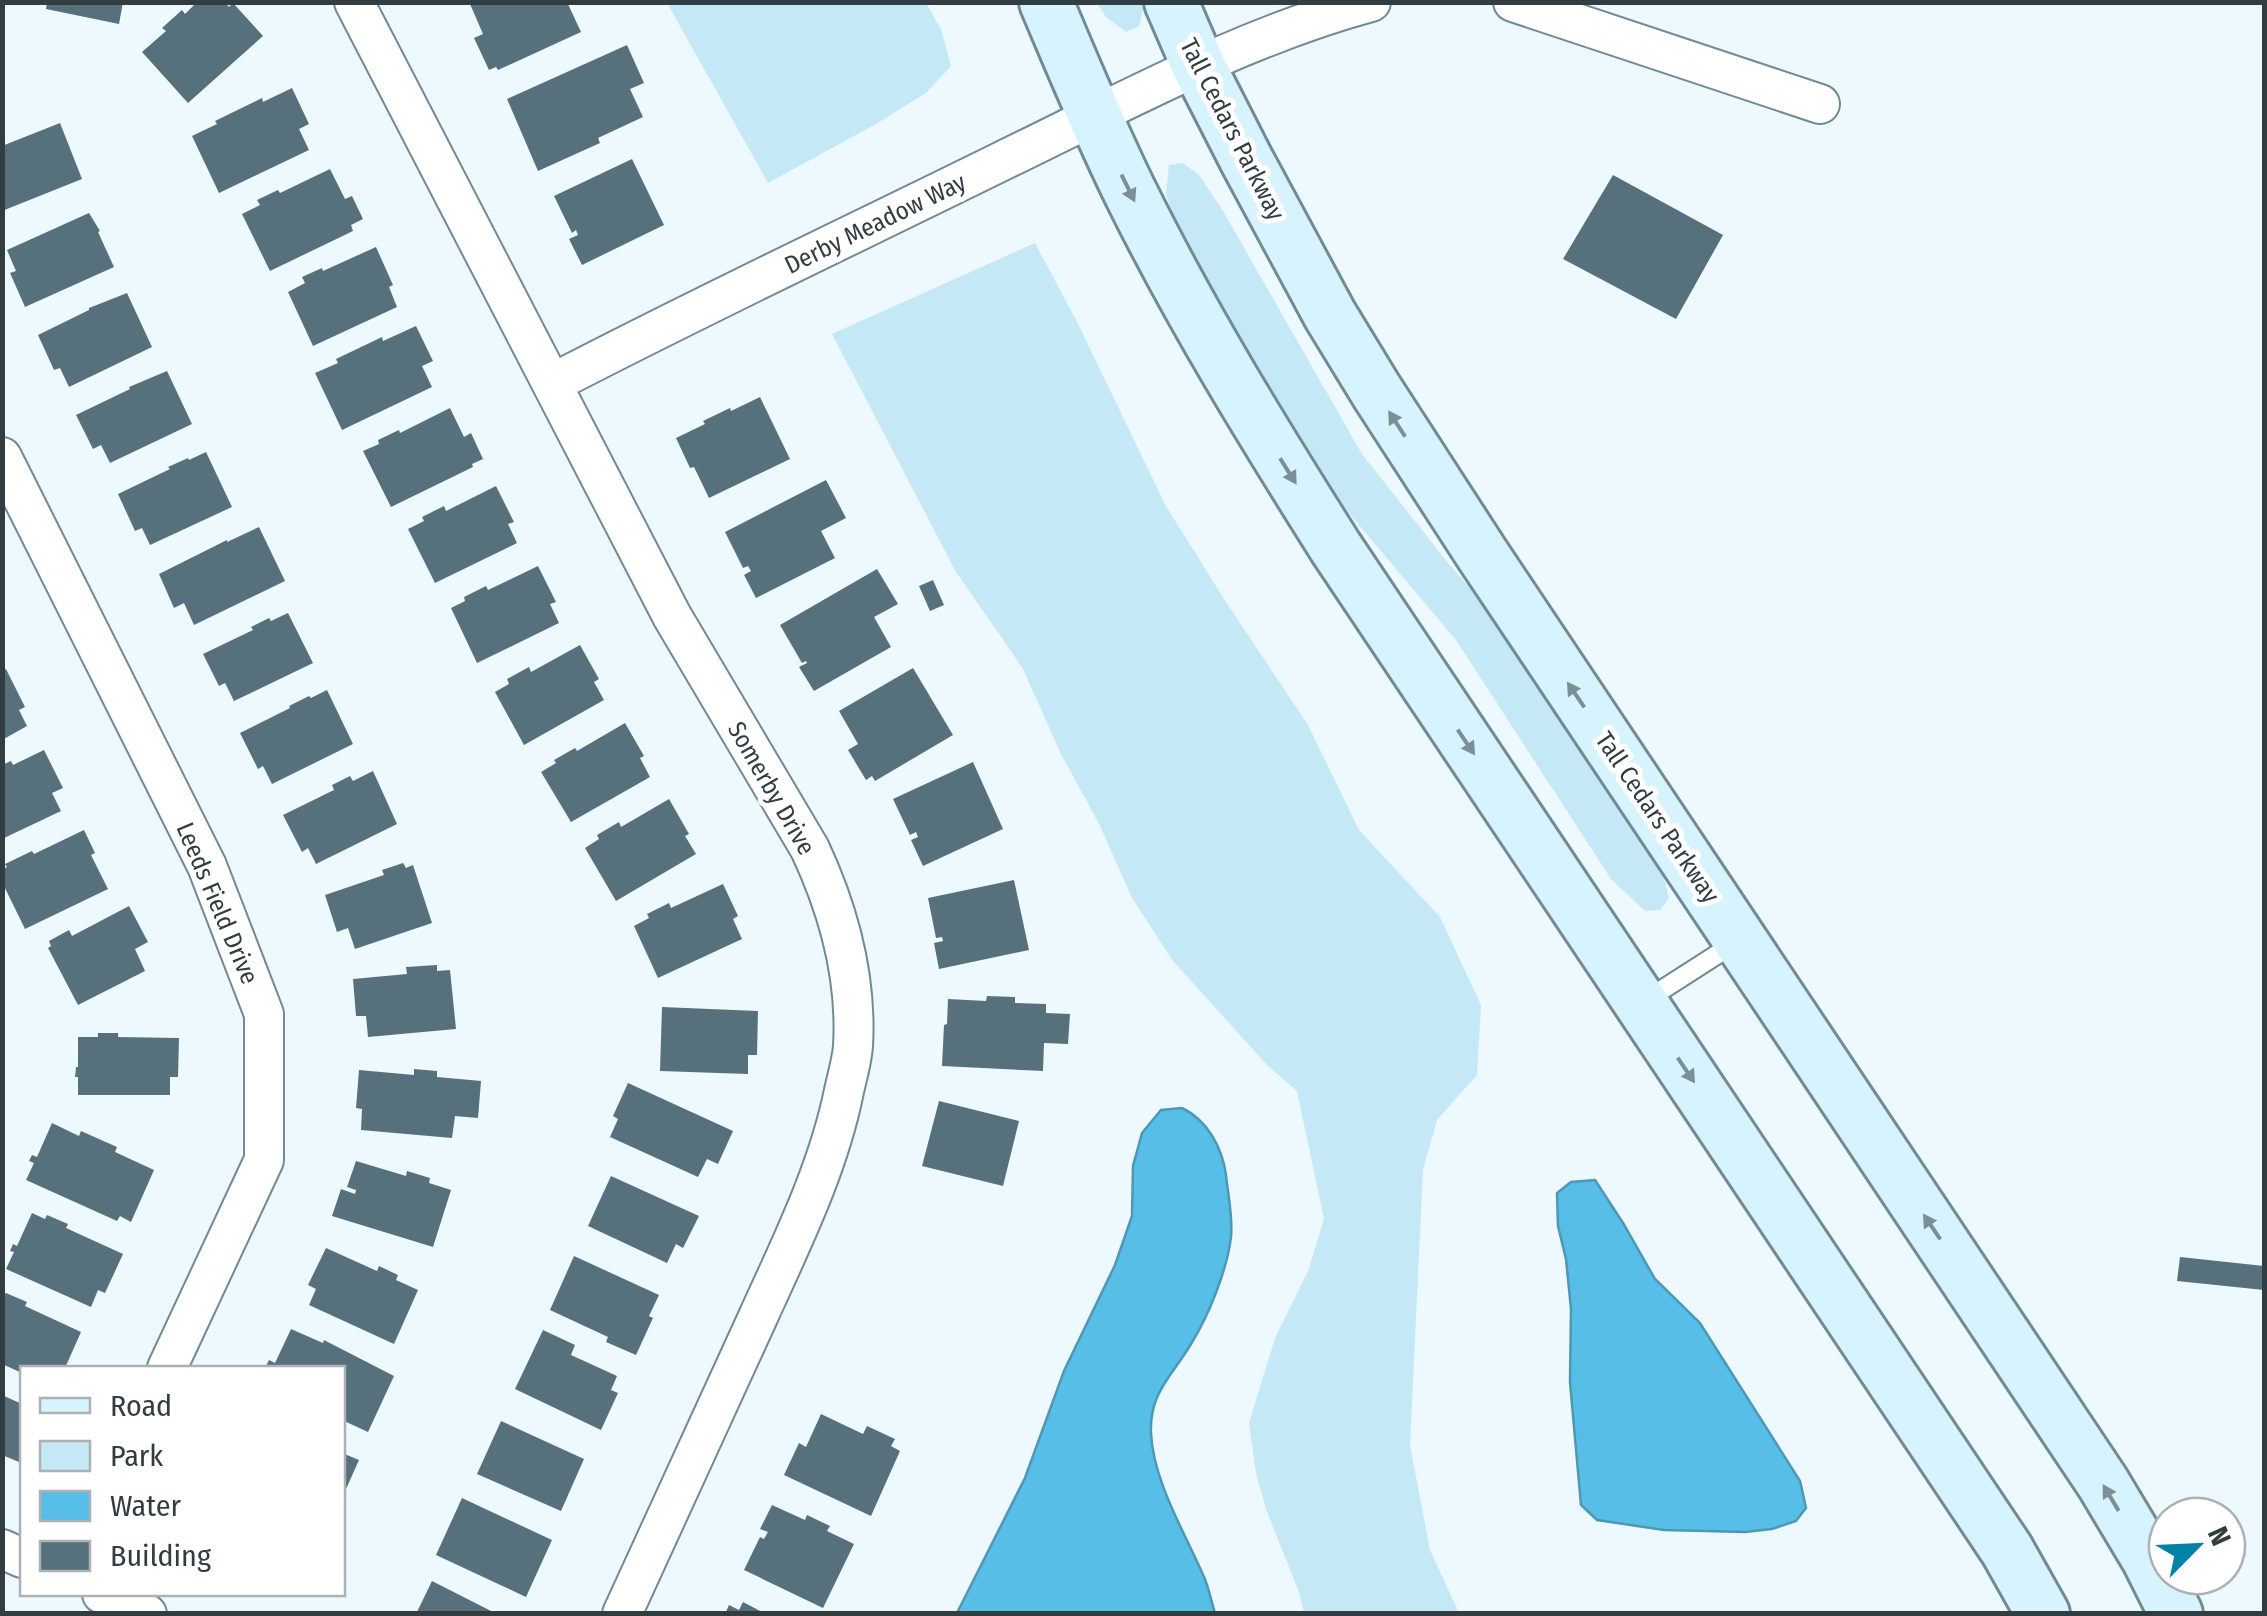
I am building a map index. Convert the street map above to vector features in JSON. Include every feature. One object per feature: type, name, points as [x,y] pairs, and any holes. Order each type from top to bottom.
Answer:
[{"type":"main road","points":[[1046,2],[1132,198],[1248,409],[1336,548],[2007,1550],[2043,1614]]},
{"type":"main road","name":"Tall Cedars Parkway","points":[[1171,2],[1199,67],[1367,377],[2103,1484],[2176,1614]]},
{"type":"street","name":"Somerby Drive","points":[[354,2],[672,616],[810,849],[842,933],[854,998],[853,1050],[827,1155],[790,1249],[622,1614]]},
{"type":"street","name":"Derby Meadow Way","points":[[553,383],[1094,115],[1327,14],[1371,2]]},
{"type":"street","points":[[1513,2],[1820,104]]},
{"type":"street","name":"Leeds Field Drive","points":[[2,457],[207,866],[264,1014],[264,1160],[169,1366]]},
{"type":"street","points":[[106,1596],[147,1614]]},
{"type":"lane","points":[[1642,1003],[1740,940]]},
{"type":"green space","points":[[667,3],[926,3],[941,29],[951,66],[926,93],[768,183]]},
{"type":"green space","points":[[1097,3],[1141,3],[1139,26],[1126,32],[1106,17]]},
{"type":"green space","points":[[1183,163],[1199,175],[1223,211],[1362,454],[1452,568],[1500,621],[1661,867],[1669,898],[1660,910],[1645,911],[1611,879],[1456,640],[1299,454],[1181,243],[1166,194],[1169,165]]},
{"type":"green space","points":[[1035,243],[1166,506],[1308,725],[1359,830],[1440,917],[1481,1005],[1477,1075],[1437,1120],[1423,1170],[1410,1445],[1430,1550],[1459,1613],[1304,1613],[1256,1474],[1249,1423],[1275,1338],[1308,1271],[1324,1219],[1297,1091],[1268,1066],[1173,961],[1132,898],[1022,667],[956,572],[832,334]]},
{"type":"water","points":[[1182,1108],[1206,1127],[1221,1154],[1231,1237],[1221,1278],[1204,1320],[1158,1396],[1151,1433],[1157,1470],[1206,1581],[1215,1613],[957,1613],[1025,1478],[1064,1371],[1115,1265],[1132,1216],[1133,1166],[1142,1133],[1161,1110]]},
{"type":"water","points":[[1595,1180],[1655,1279],[1700,1323],[1800,1481],[1806,1508],[1796,1521],[1745,1532],[1664,1530],[1597,1520],[1581,1505],[1570,1382],[1571,1309],[1557,1193],[1571,1182]]},
{"type":"building","points":[[47,2],[123,2],[119,24],[46,9]]},
{"type":"building","points":[[197,2],[225,2],[229,7],[233,3],[263,36],[188,103],[142,52],[166,31],[162,28]]},
{"type":"building","points":[[472,2],[567,2],[581,32],[498,70],[489,70],[474,38],[483,34]]},
{"type":"building","points":[[627,45],[644,83],[630,89],[643,117],[598,138],[600,143],[538,171],[507,99]]},
{"type":"building","points":[[292,88],[309,124],[299,129],[309,150],[219,193],[192,136],[262,98],[263,102]]},
{"type":"building","points":[[60,123],[82,179],[2,211],[2,146]]},
{"type":"building","points":[[632,159],[664,225],[582,265],[569,239],[578,235],[576,230],[572,233],[554,196]]},
{"type":"building","points":[[330,169],[345,199],[352,196],[363,219],[351,225],[353,231],[270,271],[242,214],[260,205],[257,200]]},
{"type":"building","points":[[1613,175],[1723,235],[1676,319],[1563,259]]},
{"type":"building","points":[[89,213],[114,267],[25,307],[10,273],[16,271],[7,250]]},
{"type":"building","points":[[376,247],[393,285],[389,287],[397,307],[313,346],[288,292],[305,283],[302,277]]},
{"type":"building","points":[[127,293],[152,347],[69,387],[60,368],[54,370],[38,335]]},
{"type":"building","points":[[416,326],[433,361],[422,366],[432,387],[342,430],[315,373],[382,337],[383,341]]},
{"type":"building","points":[[167,371],[192,424],[110,463],[101,445],[93,449],[76,415]]},
{"type":"building","points":[[760,397],[790,459],[709,498],[676,438],[705,424],[703,421]]},
{"type":"building","points":[[450,408],[464,437],[471,433],[483,459],[391,507],[363,451],[379,444],[378,440]]},
{"type":"building","points":[[206,452],[232,507],[150,545],[142,528],[135,531],[118,494]]},
{"type":"building","points":[[826,480],[846,518],[821,531],[835,558],[756,598],[744,575],[751,571],[748,566],[743,568],[725,532]]},
{"type":"building","points":[[496,486],[514,522],[508,524],[517,543],[435,583],[408,529],[444,506],[446,511]]},
{"type":"building","points":[[259,527],[285,581],[194,625],[184,603],[174,608],[159,574]]},
{"type":"building","points":[[538,566],[556,602],[550,604],[559,623],[477,663],[451,608],[486,586],[488,590]]},
{"type":"building","points":[[877,569],[898,604],[874,617],[891,647],[814,691],[799,667],[806,661],[802,663],[780,625]]},
{"type":"building","points":[[933,580],[944,605],[930,611],[919,586]]},
{"type":"building","points":[[288,613],[313,663],[234,701],[225,683],[219,686],[203,654],[269,618],[271,621]]},
{"type":"building","points":[[580,645],[599,679],[594,682],[604,700],[524,745],[495,692],[509,684],[507,679],[529,667],[531,672]]},
{"type":"building","points":[[913,668],[953,735],[875,781],[872,776],[866,780],[848,750],[858,744],[839,711]]},
{"type":"building","points":[[6,669],[25,707],[19,710],[27,726],[2,740],[2,671]]},
{"type":"building","points":[[327,690],[353,744],[272,784],[263,766],[258,769],[240,733]]},
{"type":"building","points":[[625,723],[644,756],[640,758],[650,777],[571,822],[541,772],[556,763],[554,760]]},
{"type":"building","points":[[44,750],[63,788],[52,793],[61,811],[2,839],[2,765],[11,761],[13,765]]},
{"type":"building","points":[[973,762],[1003,829],[923,866],[911,840],[918,837],[916,832],[910,835],[893,799]]},
{"type":"building","points":[[373,771],[397,824],[316,864],[308,848],[302,852],[283,815],[334,790],[332,785],[350,776],[353,781]]},
{"type":"building","points":[[669,799],[696,854],[616,901],[585,848],[599,839],[597,835],[619,822],[621,827]]},
{"type":"building","points":[[84,830],[108,889],[25,929],[2,882],[5,864]]},
{"type":"building","points":[[403,863],[406,868],[413,865],[432,923],[355,949],[348,928],[337,932],[325,895],[384,875],[382,870]]},
{"type":"building","points":[[1014,880],[1029,950],[939,969],[934,943],[943,941],[942,937],[936,938],[928,898]]},
{"type":"building","points":[[723,884],[738,916],[733,919],[742,939],[658,978],[634,926],[669,903],[671,908]]},
{"type":"building","points":[[129,906],[148,942],[135,949],[145,971],[78,1005],[48,948],[49,941],[69,930],[72,936]]},
{"type":"building","points":[[437,965],[437,971],[450,970],[456,1029],[368,1037],[366,1016],[356,1016],[353,979],[407,974],[406,967]]},
{"type":"building","points":[[987,996],[1015,997],[1015,1003],[1046,1004],[1046,1013],[1070,1014],[1068,1044],[1044,1043],[1043,1071],[942,1066],[948,999],[986,1001]]},
{"type":"building","points":[[662,1007],[758,1011],[757,1055],[748,1055],[748,1074],[660,1071]]},
{"type":"building","points":[[98,1033],[179,1038],[178,1077],[170,1077],[170,1095],[78,1095],[78,1037],[98,1037]]},
{"type":"building","points":[[414,1069],[437,1071],[437,1077],[481,1081],[478,1118],[455,1116],[452,1138],[361,1130],[362,1109],[356,1108],[359,1070],[414,1075]]},
{"type":"building","points":[[628,1083],[733,1131],[718,1164],[707,1159],[698,1177],[610,1137],[618,1119],[613,1116]]},
{"type":"building","points":[[939,1101],[1019,1121],[1003,1186],[922,1166]]},
{"type":"building","points":[[52,1123],[117,1147],[115,1152],[154,1170],[131,1222],[120,1216],[117,1221],[26,1180],[34,1163],[29,1161],[32,1155],[37,1157]]},
{"type":"building","points":[[356,1161],[406,1176],[407,1171],[430,1178],[429,1183],[451,1190],[433,1247],[332,1216],[341,1189],[355,1194],[356,1190],[347,1187]]},
{"type":"building","points":[[611,1176],[699,1216],[683,1248],[676,1244],[667,1263],[588,1226]]},
{"type":"building","points":[[32,1213],[68,1224],[66,1228],[123,1254],[105,1293],[98,1290],[91,1307],[6,1269],[14,1252],[10,1251],[13,1244],[17,1246]]},
{"type":"building","points":[[326,1248],[377,1271],[379,1266],[398,1275],[396,1280],[418,1290],[394,1344],[309,1305],[316,1289],[308,1285]]},
{"type":"building","points":[[574,1256],[659,1295],[636,1355],[550,1310]]},
{"type":"building","points":[[2180,1257],[2264,1266],[2264,1290],[2177,1281]]},
{"type":"building","points":[[6,1293],[27,1302],[25,1306],[81,1332],[66,1366],[20,1366],[20,1372],[2,1364],[2,1297]]},
{"type":"building","points":[[291,1329],[323,1343],[324,1340],[394,1376],[368,1432],[345,1421],[345,1366],[266,1366],[269,1360],[275,1363]]},
{"type":"building","points":[[543,1330],[575,1345],[571,1355],[617,1376],[611,1390],[618,1393],[601,1430],[515,1389]]},
{"type":"building","points":[[2,1395],[20,1403],[20,1459],[2,1455]]},
{"type":"building","points":[[821,1414],[863,1434],[867,1426],[895,1439],[891,1446],[900,1451],[871,1516],[784,1475],[799,1443],[806,1447]]},
{"type":"building","points":[[501,1421],[584,1459],[561,1511],[477,1474]]},
{"type":"building","points":[[345,1454],[359,1460],[345,1491]]},
{"type":"building","points":[[462,1498],[552,1540],[526,1597],[436,1555]]},
{"type":"building","points":[[772,1505],[805,1520],[807,1515],[830,1526],[827,1531],[854,1544],[823,1608],[744,1570],[760,1537],[764,1539],[768,1532],[760,1529]]},
{"type":"building","points":[[432,1581],[497,1614],[416,1614]]},
{"type":"building","points":[[743,1602],[766,1614],[725,1614],[729,1605],[739,1610]]}]
